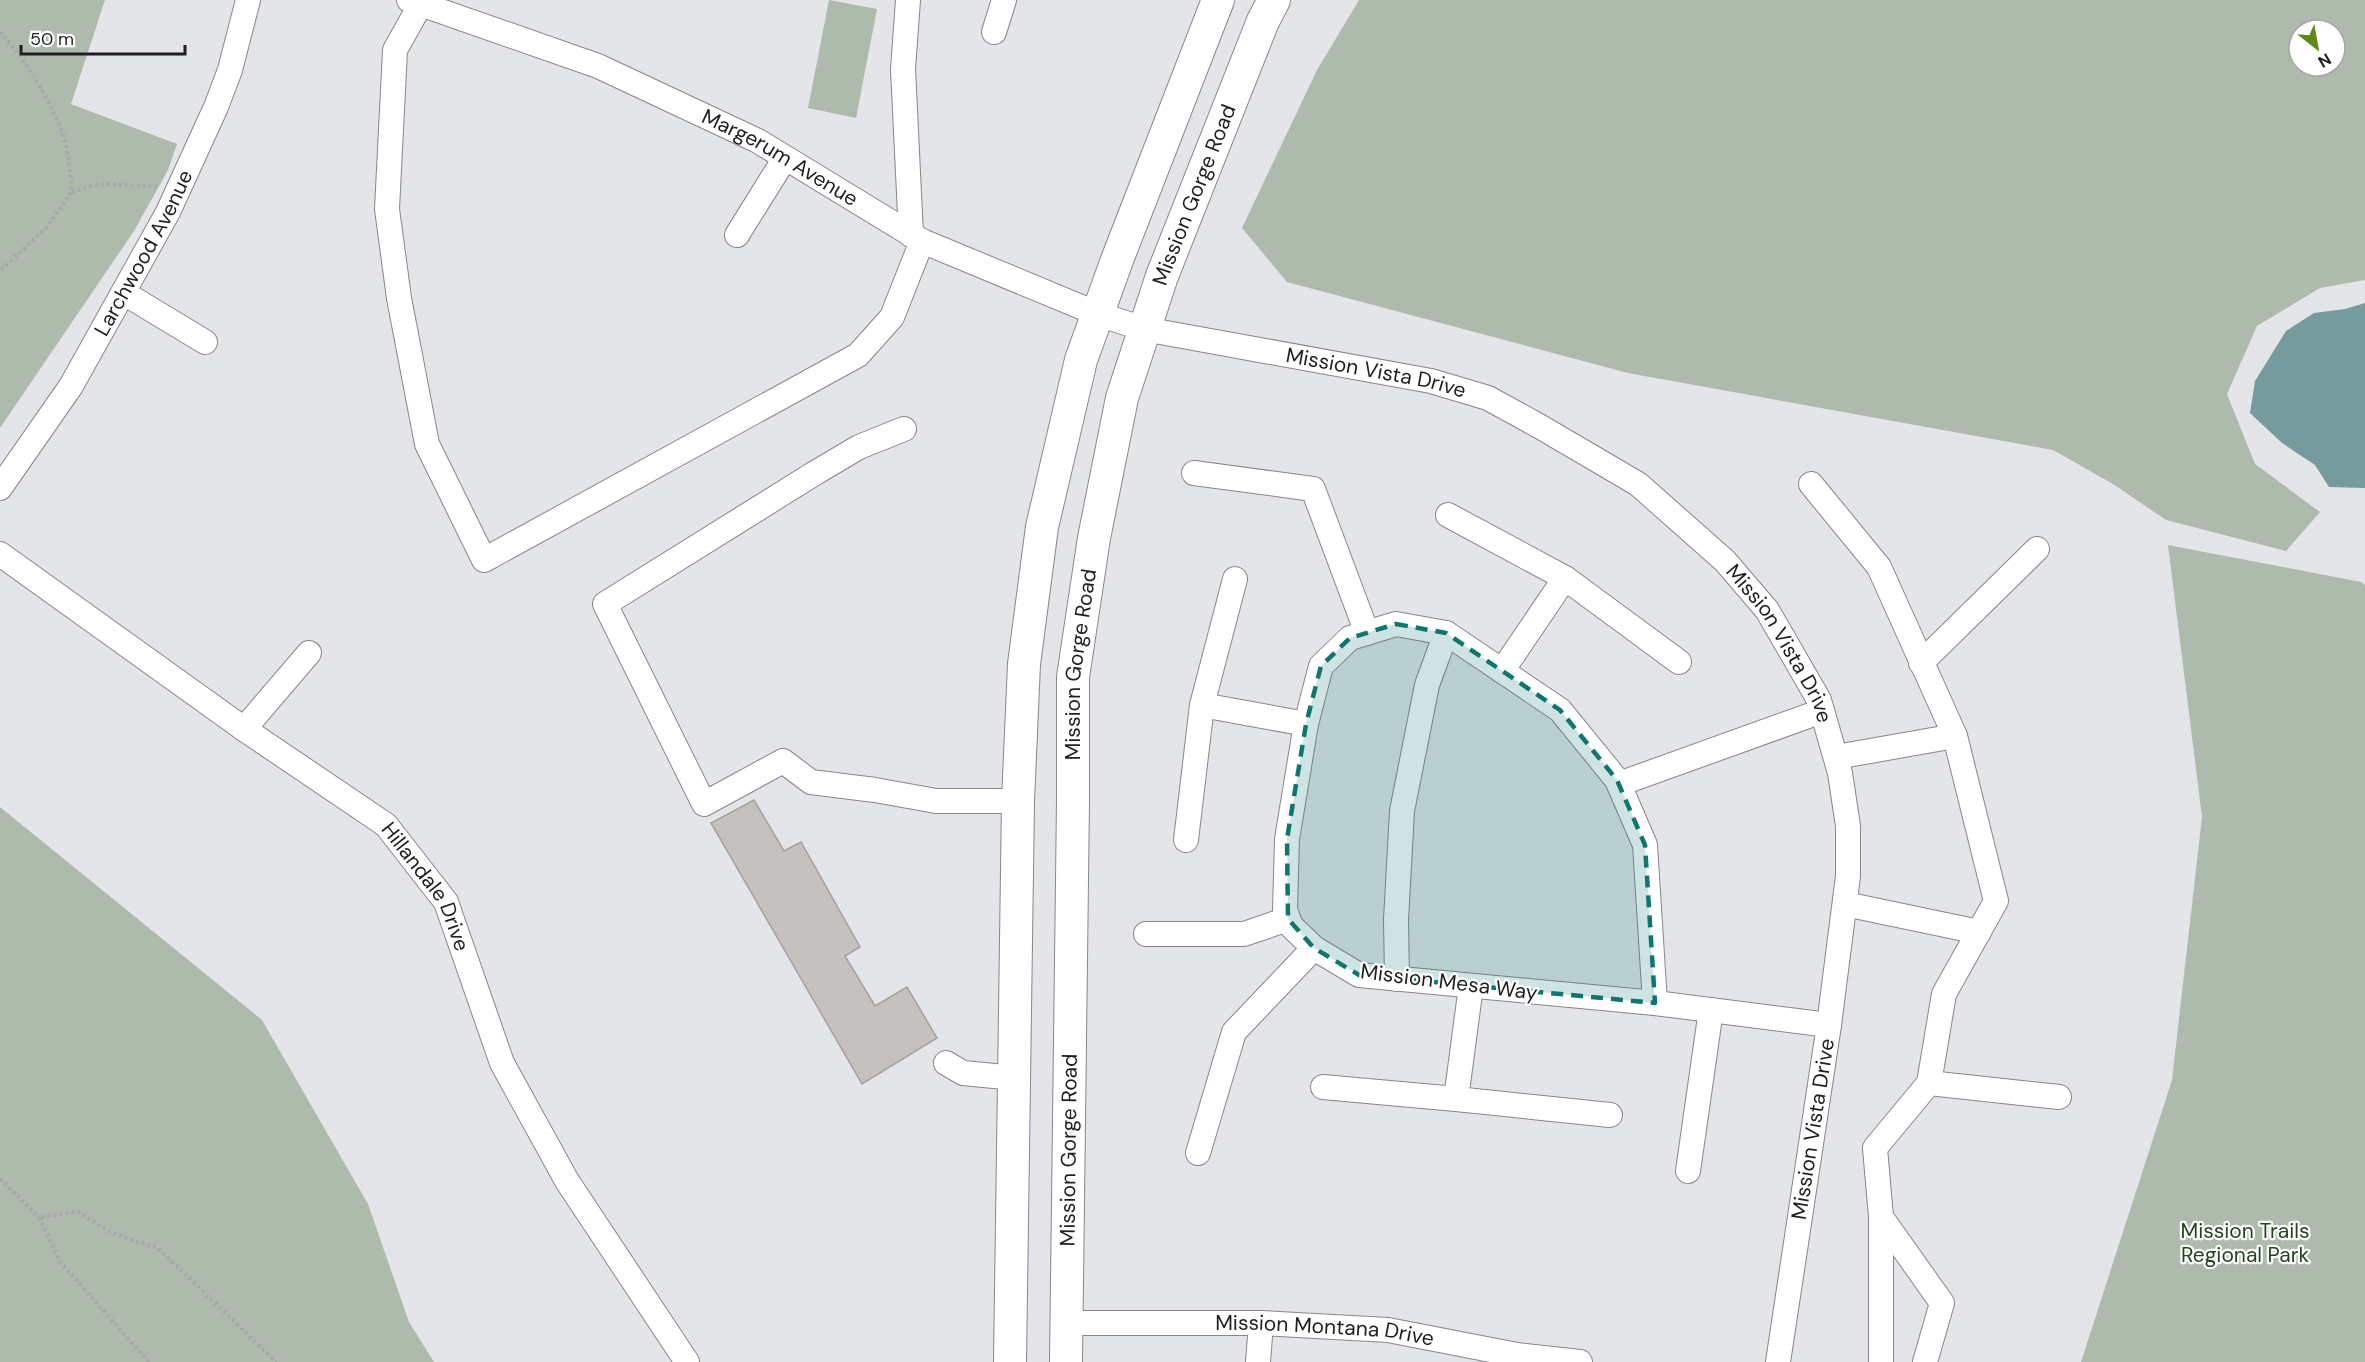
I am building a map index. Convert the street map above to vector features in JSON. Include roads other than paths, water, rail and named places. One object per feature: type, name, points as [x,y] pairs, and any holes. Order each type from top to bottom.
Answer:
[{"type":"main road","points":[[1010,1362],[1018,801],[1024,664],[1042,527],[1082,360],[1117,260],[1218,0]]},
{"type":"main road","name":"Mission Gorge Road","points":[[1066,1362],[1073,677],[1094,538],[1122,398],[1144,328],[1254,44],[1274,0]]},
{"type":"street","name":"Larchwood Avenue","points":[[0,488],[71,386],[168,212],[216,107],[230,70],[248,0]]},
{"type":"street","points":[[418,1],[395,50],[387,209],[399,298],[427,444],[484,561],[858,355],[892,317],[916,238],[903,69],[908,0]]},
{"type":"street","points":[[994,32],[1004,0]]},
{"type":"street","name":"Margerum Avenue","points":[[418,1],[598,66],[758,141],[916,238],[1098,314],[1144,328]]},
{"type":"street","points":[[736,235],[785,158]]},
{"type":"street","points":[[124,293],[205,342]]},
{"type":"street","name":"Mission Vista Drive","points":[[1144,328],[1431,381],[1488,398],[1638,484],[1725,561],[1767,610],[1819,700],[1840,772],[1848,826],[1848,876],[1845,904],[1778,1362]]},
{"type":"street","points":[[904,429],[859,447],[605,604],[704,804],[783,761],[811,782],[936,801],[1018,801]]},
{"type":"street","points":[[1194,473],[1313,489],[1367,633]]},
{"type":"street","points":[[1811,484],[1879,567],[1955,736],[1996,901],[1944,994],[1929,1083],[1875,1148],[1881,1217],[1881,1362]]},
{"type":"street","points":[[1448,515],[1565,578],[1679,663]]},
{"type":"street","points":[[1922,663],[2037,549]]},
{"type":"street","name":"Hillandale Drive","points":[[0,554],[244,729],[386,825],[446,902],[502,1063],[567,1181],[687,1362]]},
{"type":"street","points":[[1502,671],[1565,578]]},
{"type":"street","points":[[1186,840],[1202,705],[1235,579]]},
{"type":"street","points":[[1146,934],[1244,934],[1288,919],[1285,910],[1287,839],[1306,724],[1322,666],[1350,638],[1396,624],[1446,633],[1560,710],[1619,784],[1645,845],[1655,1003]]},
{"type":"street","points":[[1396,979],[1396,920],[1402,811],[1427,685],[1446,633]]},
{"type":"street","points":[[244,729],[309,653]]},
{"type":"street","points":[[1202,705],[1306,724]]},
{"type":"street","points":[[1619,784],[1822,711]]},
{"type":"street","points":[[1836,758],[1955,736]]},
{"type":"street","points":[[1845,904],[1979,932]]},
{"type":"street","name":"Mission Mesa Way","points":[[1288,919],[1291,926],[1314,948],[1359,975],[1655,1003],[1829,1025]]},
{"type":"street","points":[[1197,1153],[1234,1032],[1314,948]]},
{"type":"street","points":[[1456,1099],[1472,986]]},
{"type":"street","points":[[1688,1171],[1711,1010]]},
{"type":"street","points":[[946,1063],[963,1073],[1014,1078]]},
{"type":"street","points":[[1929,1083],[2059,1097]]},
{"type":"street","points":[[1323,1087],[1610,1115]]},
{"type":"street","points":[[1881,1217],[1942,1303],[1925,1362]]},
{"type":"street","name":"Mission Montana Drive","points":[[1067,1323],[1261,1323],[1388,1330],[1517,1358],[1580,1362]]},
{"type":"street","points":[[1258,1362],[1261,1323]]},
{"type":"water","points":[[2365,303],[2365,488],[2329,487],[2315,465],[2282,443],[2250,413],[2255,381],[2286,331],[2314,313],[2345,309]]},
{"type":"park label","name":"Mission Trails Regional Park","points":[[2245,1243]]}]
